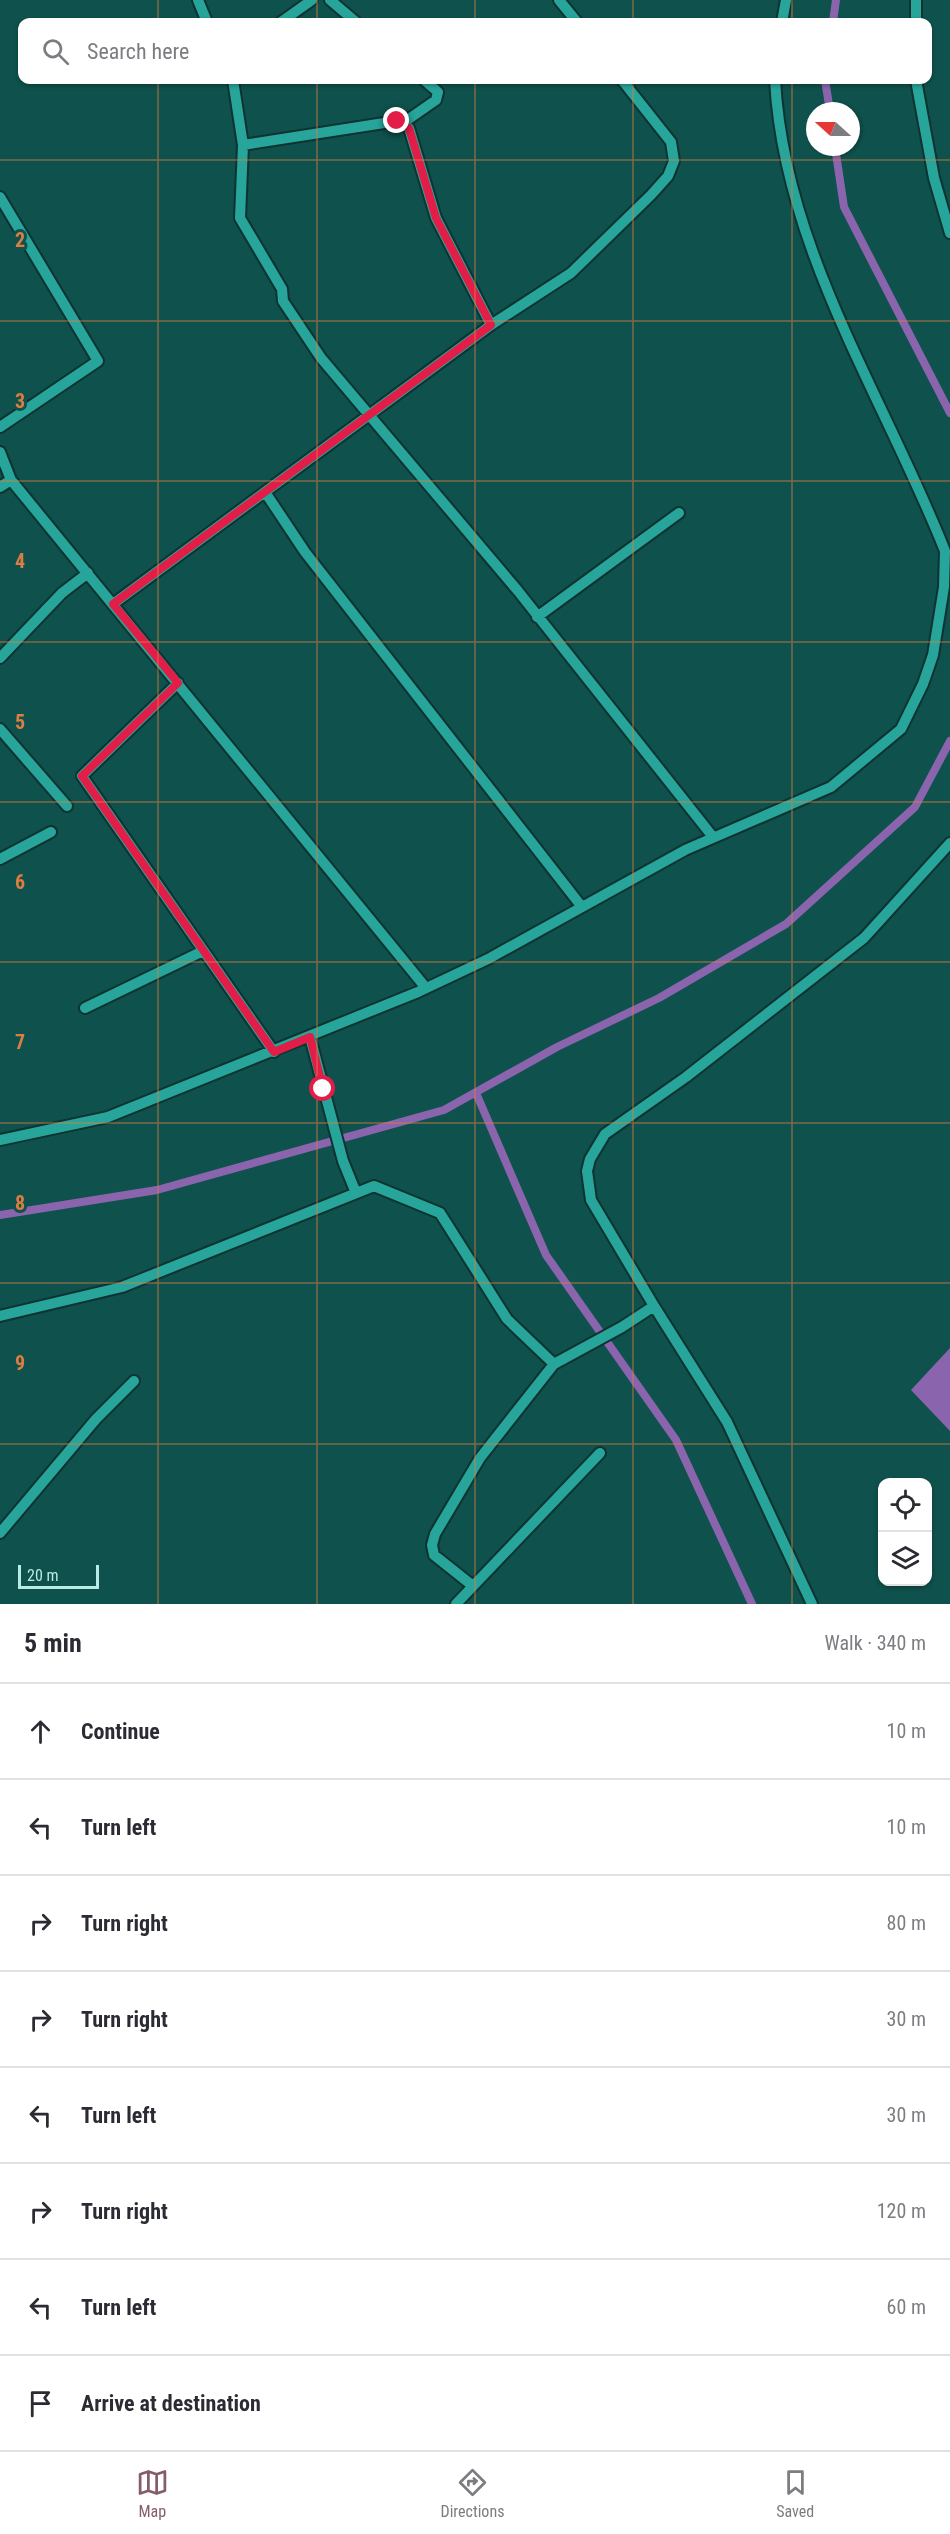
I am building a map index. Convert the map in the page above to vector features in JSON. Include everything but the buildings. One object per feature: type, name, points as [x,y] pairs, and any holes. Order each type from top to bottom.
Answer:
[{"type":"street","points":[[198,0],[205,18]]},
{"type":"street","points":[[287,18],[312,0]]},
{"type":"street","points":[[330,0],[351,18]]},
{"type":"street","points":[[560,0],[574,18]]},
{"type":"street","points":[[783,18],[786,0]]},
{"type":"street","points":[[916,0],[916,18]]},
{"type":"street","points":[[234,84],[243,145],[240,218],[282,289],[283,301],[321,358],[369,418],[537,617],[713,837]]},
{"type":"street","points":[[403,123],[436,100],[438,92],[429,84]]},
{"type":"street","points":[[113,604],[369,418],[491,325],[571,273],[668,176],[674,161],[671,142],[625,84]]},
{"type":"street","points":[[0,1140],[108,1117],[274,1052],[426,988],[488,959],[713,837],[831,786],[901,729],[923,684],[933,655],[944,587],[945,551],[832,304],[783,151],[775,84]]},
{"type":"street","points":[[917,84],[934,178],[950,233]]},
{"type":"street","points":[[243,145],[397,121],[403,123],[409,128],[436,218],[491,325]]},
{"type":"street","points":[[0,197],[98,361],[0,427]]},
{"type":"street","points":[[0,452],[12,480],[426,988]]},
{"type":"street","points":[[0,487],[12,480]]},
{"type":"street","points":[[266,492],[305,552],[582,907]]},
{"type":"street","points":[[537,617],[679,513]]},
{"type":"street","points":[[0,658],[62,592],[88,573]]},
{"type":"street","points":[[178,683],[82,776],[274,1052]]},
{"type":"street","points":[[0,729],[66,806]]},
{"type":"street","points":[[0,859],[51,832]]},
{"type":"street","points":[[812,1604],[727,1422],[591,1200],[587,1171],[590,1159],[605,1134],[686,1077],[864,938],[950,843]]},
{"type":"street","points":[[85,1008],[203,951]]},
{"type":"street","points":[[310,1037],[343,1161],[356,1193]]},
{"type":"street","points":[[0,1316],[122,1287],[374,1186],[440,1214],[507,1319],[554,1364]]},
{"type":"street","points":[[473,1586],[435,1555],[432,1545],[435,1534],[480,1458],[554,1364],[622,1327],[654,1306]]},
{"type":"street","points":[[0,1533],[96,1419],[135,1381]]},
{"type":"street","points":[[456,1604],[600,1453]]},
{"type":"shaded area","points":[[950,1348],[950,1431],[911,1390]]},
{"type":"waterway","points":[[834,18],[836,0]]},
{"type":"waterway","points":[[826,84],[829,102]]},
{"type":"waterway","points":[[836,156],[844,207],[950,413]]},
{"type":"waterway","points":[[0,1215],[157,1190],[444,1110],[557,1047],[659,998],[786,924],[915,807],[950,741]]},
{"type":"waterway","points":[[476,1093],[546,1255],[676,1440],[752,1604]]},
{"type":"route","points":[[323,1089],[310,1037],[274,1052],[82,776],[178,683],[113,604],[369,418],[491,325],[436,218],[409,128],[397,121]]}]
